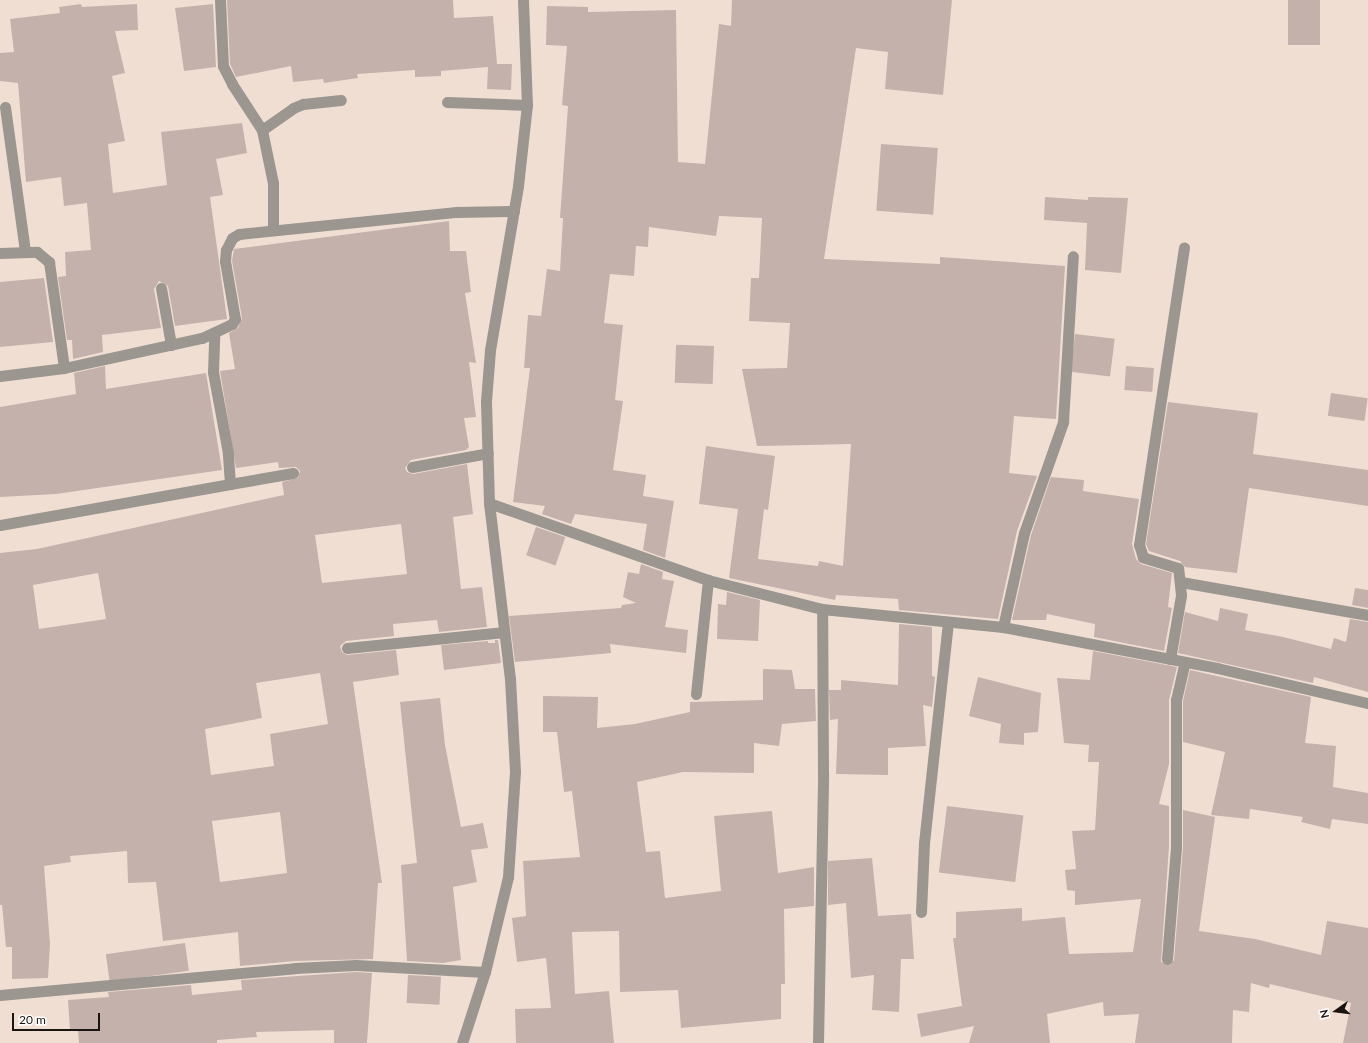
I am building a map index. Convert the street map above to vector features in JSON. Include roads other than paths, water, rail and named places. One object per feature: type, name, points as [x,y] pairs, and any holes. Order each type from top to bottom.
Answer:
[{"type":"street","points":[[220,0],[223,66],[232,84],[262,130],[273,183],[273,230]]},
{"type":"street","points":[[462,1043],[485,972],[508,877],[515,779],[510,679],[489,503],[486,401],[490,350],[514,211],[527,105],[523,0]]},
{"type":"street","points":[[262,130],[293,108],[304,104],[341,100]]},
{"type":"street","points":[[448,102],[527,105]]},
{"type":"street","points":[[5,107],[25,252]]},
{"type":"street","points":[[0,376],[64,368],[171,345],[214,334],[232,324],[235,319],[225,261],[228,245],[239,234],[457,212],[514,211]]},
{"type":"street","points":[[1170,659],[1181,595],[1181,582],[1178,568],[1143,557],[1139,545],[1184,247]]},
{"type":"street","points":[[0,253],[36,252],[49,262],[64,368]]},
{"type":"street","points":[[1003,627],[1026,526],[1063,422],[1073,256]]},
{"type":"street","points":[[161,288],[171,345]]},
{"type":"street","points":[[214,334],[213,372],[228,453],[230,484]]},
{"type":"street","points":[[412,467],[488,453]]},
{"type":"street","points":[[0,525],[293,473]]},
{"type":"street","points":[[489,503],[708,580],[822,609],[1003,627],[1185,662],[1368,703]]},
{"type":"street","points":[[696,694],[708,580]]},
{"type":"street","points":[[1181,582],[1368,615]]},
{"type":"street","points":[[818,1043],[823,774],[822,609]]},
{"type":"street","points":[[921,912],[924,843],[948,622]]},
{"type":"street","points":[[347,648],[504,632]]},
{"type":"street","points":[[1167,959],[1176,846],[1176,700],[1185,662]]},
{"type":"street","points":[[0,994],[303,967],[356,965],[485,972]]}]
